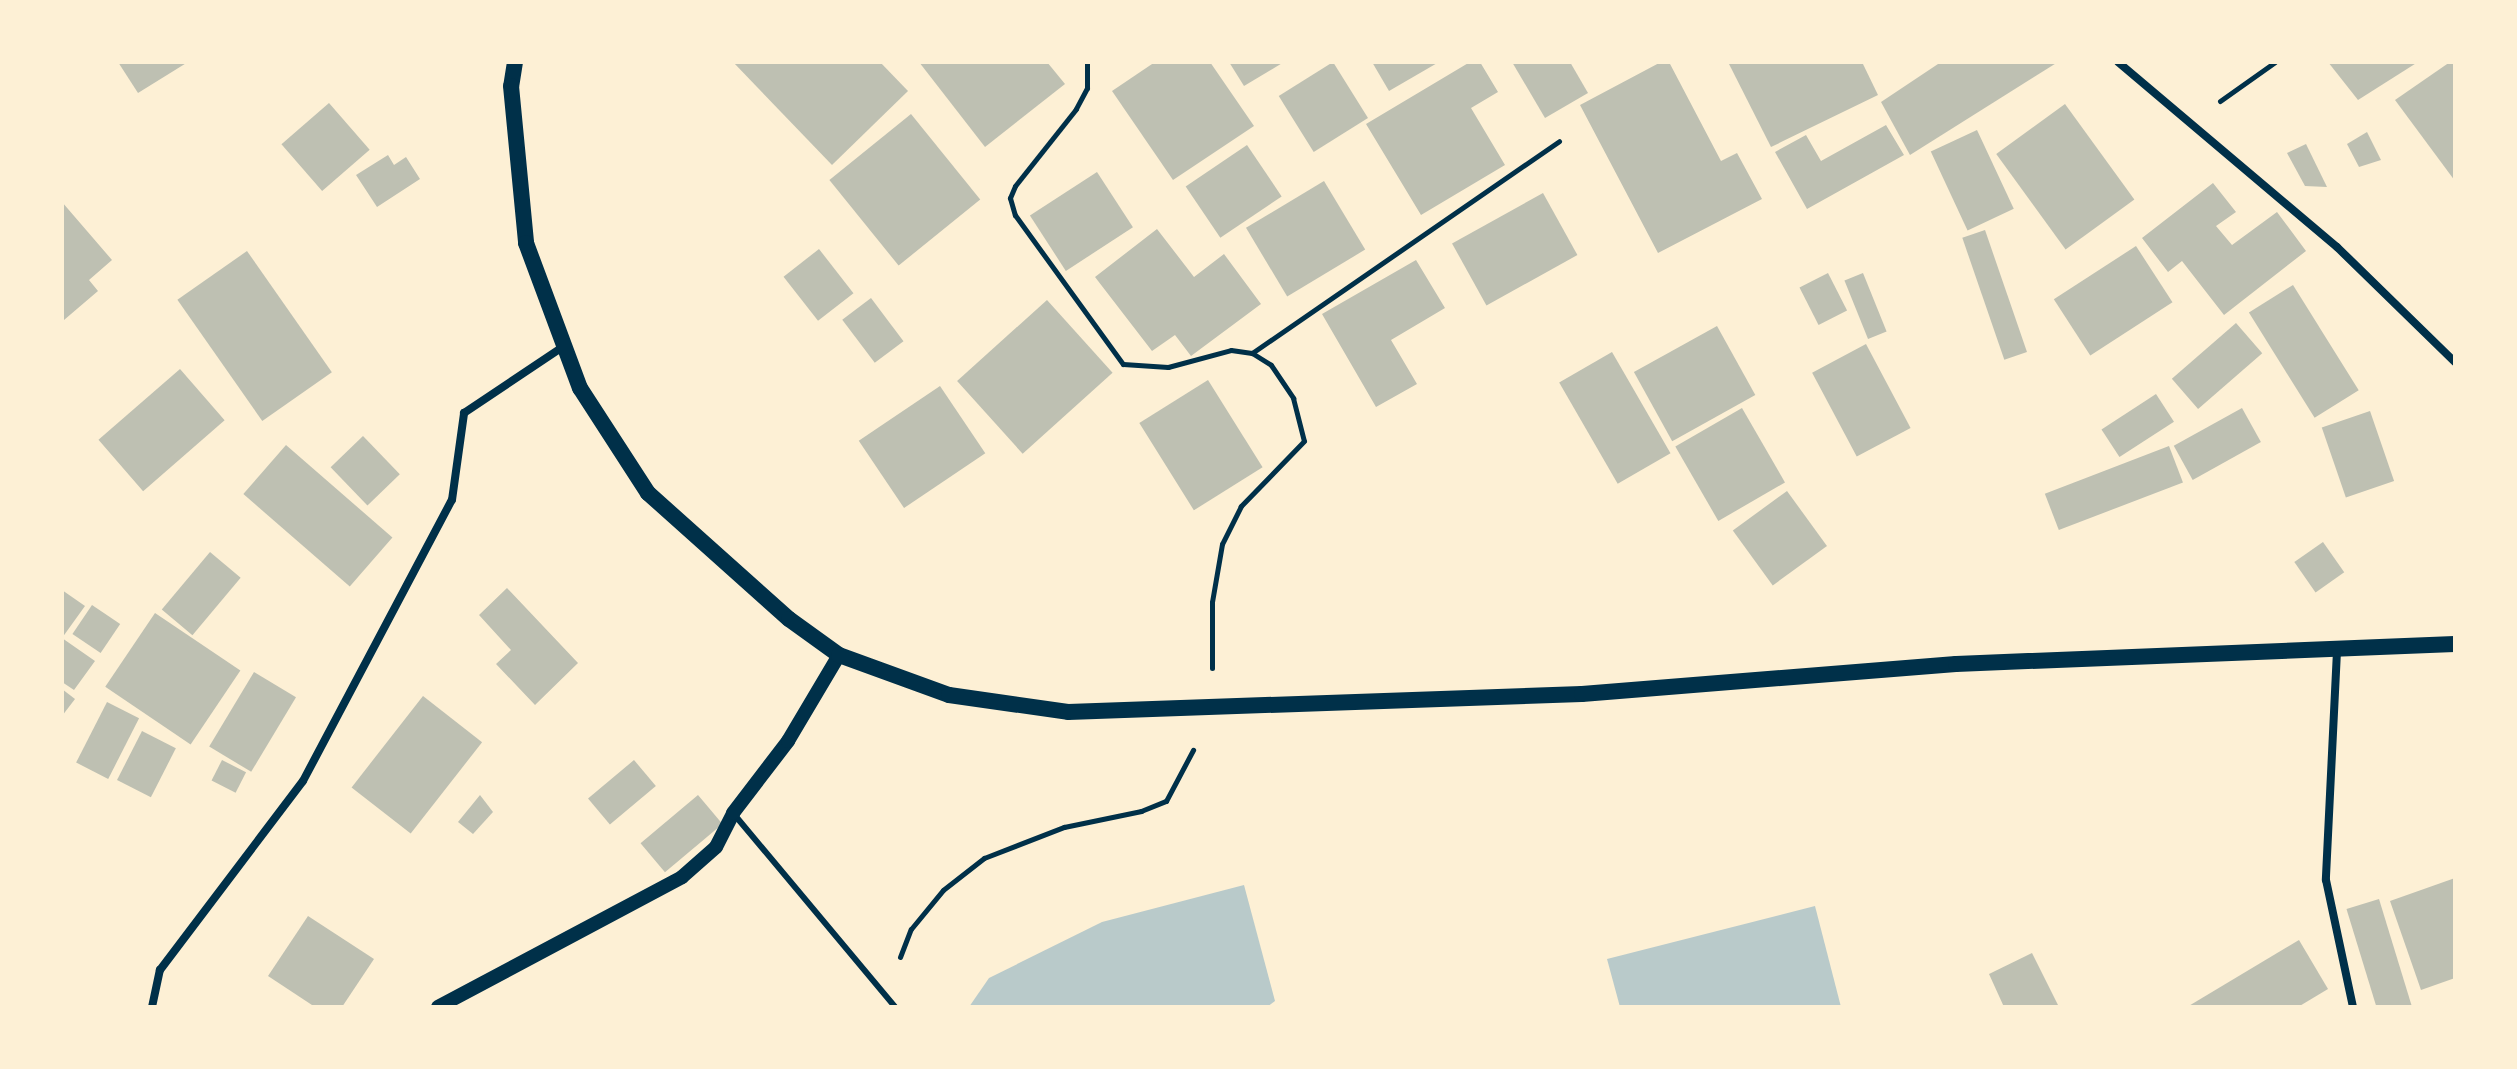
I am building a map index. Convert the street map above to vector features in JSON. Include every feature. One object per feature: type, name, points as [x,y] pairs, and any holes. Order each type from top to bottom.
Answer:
[{"type":"main road","points":[[515,62],[511,86],[526,243],[580,388],[648,493],[789,619],[839,655],[949,695],[1068,712],[1582,694],[1956,664],[2455,644]]},
{"type":"street","points":[[2118,62],[2337,247],[2455,362]]},
{"type":"street","points":[[152,1007],[160,970],[303,781],[452,500],[464,413],[564,346]]},
{"type":"street","points":[[2337,651],[2326,880],[2353,1007]]},
{"type":"street","points":[[438,1007],[682,877],[716,847],[733,813],[788,741],[839,655]]},
{"type":"lane","points":[[733,813],[895,1007]]},
{"type":"path","points":[[897,964],[911,929],[943,890],[984,858],[1064,827],[1141,811],[1166,801],[1212,706],[1212,602],[1222,544],[1241,506],[1304,441],[1293,398],[1271,365],[1252,353],[1231,350],[1168,367],[1123,364],[1015,215],[1010,198],[1015,186],[1076,109],[1087,88],[1087,62]]},
{"type":"path","points":[[2190,122],[2275,62]]},
{"type":"path","points":[[1252,353],[1559,141]]},
{"type":"shaded area","points":[[1244,885],[1275,1001],[1267,1007],[969,1007],[989,978],[1102,922]]},
{"type":"shaded area","points":[[1815,906],[1841,1007],[1620,1007],[1607,959]]},
{"type":"building","points":[[118,62],[188,62],[138,93]]},
{"type":"building","points":[[733,62],[880,62],[908,91],[832,165]]},
{"type":"building","points":[[919,62],[1047,62],[1065,84],[985,147]]},
{"type":"building","points":[[1155,62],[1210,62],[1254,126],[1173,180],[1112,91]]},
{"type":"building","points":[[1229,62],[1284,62],[1244,86]]},
{"type":"building","points":[[1333,62],[1368,118],[1314,152],[1279,96]]},
{"type":"building","points":[[1372,62],[1439,62],[1389,91]]},
{"type":"building","points":[[1470,62],[1480,62],[1498,92],[1471,108],[1505,165],[1421,215],[1366,124]]},
{"type":"building","points":[[1512,62],[1570,62],[1588,93],[1545,118]]},
{"type":"building","points":[[1661,62],[1669,62],[1721,161],[1737,153],[1762,199],[1658,253],[1580,105]]},
{"type":"building","points":[[1728,62],[1862,62],[1878,95],[1771,147]]},
{"type":"building","points":[[1941,62],[2058,62],[1910,155],[1881,102]]},
{"type":"building","points":[[2328,62],[2418,62],[2358,100]]},
{"type":"building","points":[[2450,62],[2455,62],[2455,181],[2395,100]]},
{"type":"building","points":[[329,103],[370,150],[322,191],[281,144]]},
{"type":"building","points":[[2065,104],[2134,199],[2066,249],[1996,154]]},
{"type":"building","points":[[911,114],[980,199],[899,266],[829,180]]},
{"type":"building","points":[[1886,125],[1904,155],[1807,209],[1775,152],[1806,135],[1821,161]]},
{"type":"building","points":[[1977,130],[2014,209],[1968,230],[1931,152]]},
{"type":"building","points":[[2367,132],[2381,160],[2359,167],[2347,144]]},
{"type":"building","points":[[2306,144],[2327,187],[2305,186],[2287,153]]},
{"type":"building","points":[[1247,145],[1282,196],[1220,238],[1186,186]]},
{"type":"building","points":[[388,155],[394,165],[406,157],[420,179],[377,207],[356,175]]},
{"type":"building","points":[[1097,172],[1133,227],[1066,271],[1030,216]]},
{"type":"building","points":[[1324,181],[1365,250],[1287,296],[1246,228]]},
{"type":"building","points":[[2213,183],[2236,212],[2216,226],[2232,245],[2277,212],[2306,251],[2224,315],[2182,261],[2168,272],[2142,238]]},
{"type":"building","points":[[1543,193],[1577,255],[1486,306],[1452,243]]},
{"type":"building","points":[[62,202],[112,260],[89,280],[98,291],[64,320]]},
{"type":"building","points":[[1157,229],[1194,277],[1224,254],[1261,304],[1191,356],[1175,335],[1152,351],[1095,277]]},
{"type":"building","points":[[1985,230],[2027,352],[2004,360],[1962,238]]},
{"type":"building","points":[[2136,246],[2172,302],[2090,356],[2054,299]]},
{"type":"building","points":[[819,249],[853,293],[818,321],[784,277]]},
{"type":"building","points":[[247,251],[332,372],[262,421],[177,300]]},
{"type":"building","points":[[1416,260],[1445,308],[1391,340],[1417,384],[1376,407],[1322,314]]},
{"type":"building","points":[[1828,273],[1847,310],[1819,325],[1799,288]]},
{"type":"building","points":[[1863,273],[1887,331],[1868,339],[1844,280]]},
{"type":"building","points":[[2293,285],[2359,390],[2315,418],[2249,313]]},
{"type":"building","points":[[871,298],[903,341],[875,363],[842,320]]},
{"type":"building","points":[[1047,300],[1113,373],[1023,454],[957,381]]},
{"type":"building","points":[[2236,323],[2262,353],[2198,409],[2172,379]]},
{"type":"building","points":[[1717,326],[1755,395],[1672,441],[1634,372]]},
{"type":"building","points":[[1866,344],[1911,428],[1857,457],[1812,373]]},
{"type":"building","points":[[1612,352],[1670,453],[1618,484],[1559,382]]},
{"type":"building","points":[[180,369],[225,420],[143,491],[98,440]]},
{"type":"building","points":[[1208,380],[1263,467],[1194,510],[1139,423]]},
{"type":"building","points":[[940,386],[985,453],[904,508],[859,441]]},
{"type":"building","points":[[2156,394],[2174,422],[2119,457],[2101,429]]},
{"type":"building","points":[[1742,408],[1785,482],[1718,521],[1675,446]]},
{"type":"building","points":[[2242,408],[2261,442],[2193,480],[2174,446]]},
{"type":"building","points":[[2370,411],[2394,481],[2346,498],[2322,428]]},
{"type":"building","points":[[363,436],[400,474],[367,505],[331,467]]},
{"type":"building","points":[[286,445],[392,538],[350,587],[243,494]]},
{"type":"building","points":[[2169,446],[2183,482],[2059,530],[2045,494]]},
{"type":"building","points":[[1787,491],[1827,546],[1773,585],[1733,530]]},
{"type":"building","points":[[2323,542],[2344,572],[2316,592],[2294,562]]},
{"type":"building","points":[[210,552],[241,578],[192,635],[162,609]]},
{"type":"building","points":[[507,588],[578,663],[535,705],[496,664],[511,650],[479,615]]},
{"type":"building","points":[[62,590],[85,606],[62,638]]},
{"type":"building","points":[[92,605],[120,624],[101,653],[72,634]]},
{"type":"building","points":[[155,613],[240,671],[191,744],[105,687]]},
{"type":"building","points":[[62,638],[95,661],[74,690],[62,682]]},
{"type":"building","points":[[254,672],[296,697],[251,772],[209,747]]},
{"type":"building","points":[[62,689],[75,699],[62,716]]},
{"type":"building","points":[[423,696],[482,742],[411,834],[352,787]]},
{"type":"building","points":[[107,702],[139,718],[108,779],[76,763]]},
{"type":"building","points":[[142,731],[176,748],[151,797],[117,780]]},
{"type":"building","points":[[222,760],[246,772],[236,793],[212,780]]},
{"type":"building","points":[[634,760],[656,786],[610,825],[588,799]]},
{"type":"building","points":[[480,795],[493,812],[473,834],[458,822]]},
{"type":"building","points":[[698,795],[722,824],[665,872],[641,843]]},
{"type":"building","points":[[2455,878],[2455,978],[2421,990],[2390,901]]},
{"type":"building","points":[[2379,899],[2412,1007],[2376,1007],[2346,909]]},
{"type":"building","points":[[308,916],[374,959],[342,1007],[315,1007],[268,976]]},
{"type":"building","points":[[2299,940],[2328,989],[2298,1007],[2187,1007]]},
{"type":"building","points":[[2032,953],[2059,1007],[2004,1007],[1989,974]]}]
